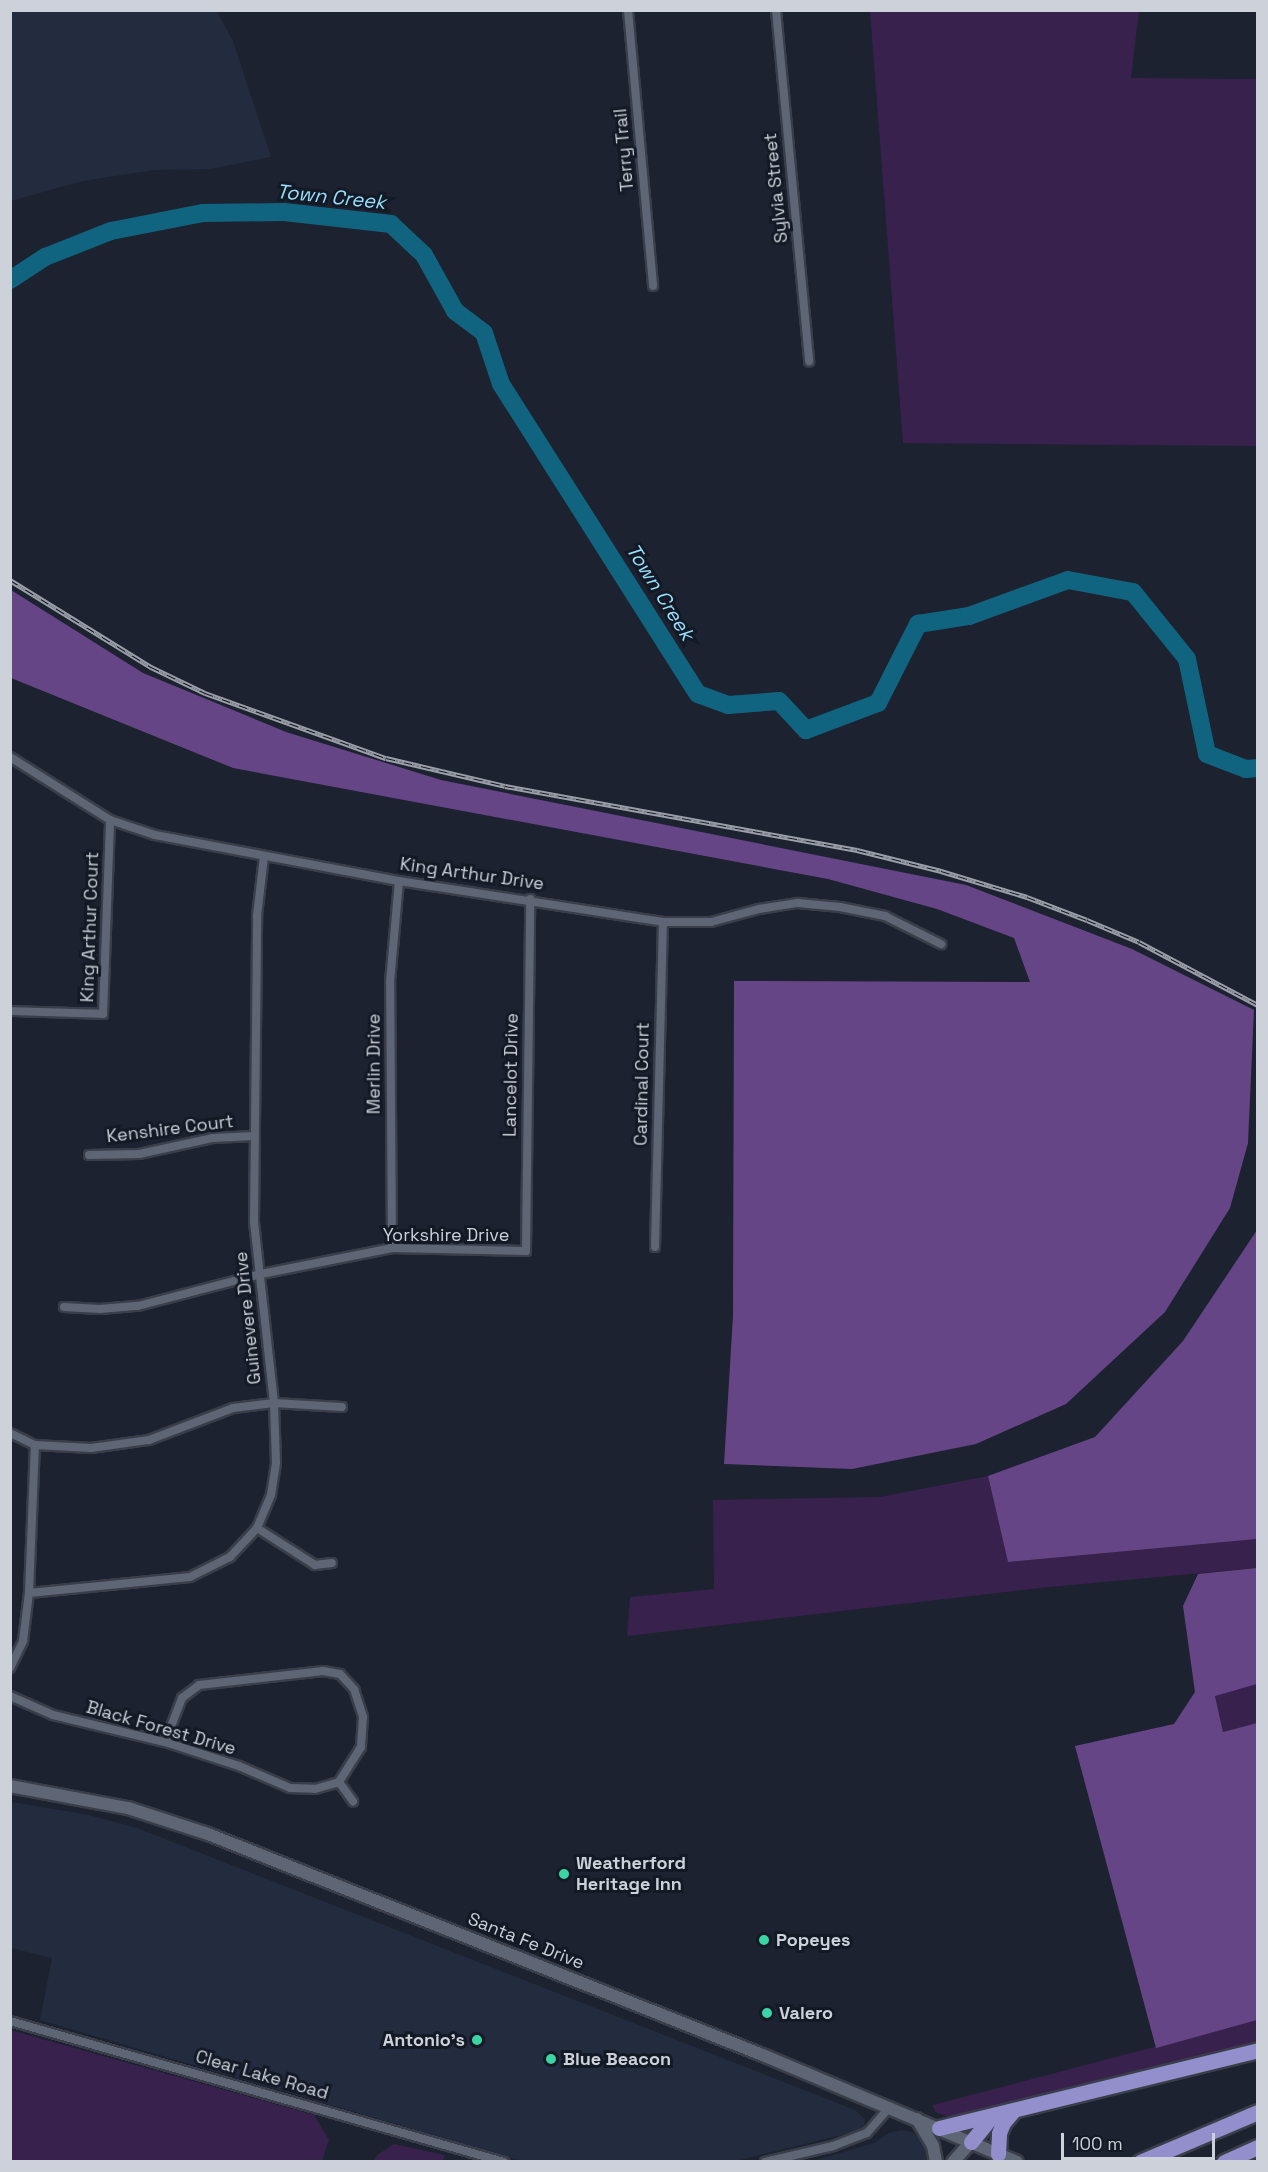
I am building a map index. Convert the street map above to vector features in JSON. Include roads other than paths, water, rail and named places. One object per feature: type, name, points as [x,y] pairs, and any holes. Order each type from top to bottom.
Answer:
[{"type":"highway","points":[[939,2128],[1257,2050]]},
{"type":"highway","points":[[998,2154],[999,2133],[1003,2122],[1013,2111]]},
{"type":"highway","points":[[1140,2162],[1257,2112]]},
{"type":"highway","points":[[971,2142],[991,2117]]},
{"type":"highway","points":[[1224,2162],[1257,2147]]},
{"type":"main road","name":"Santa Fe Drive","points":[[10,1786],[128,1808],[208,1834],[890,2107],[1017,2162]]},
{"type":"main road","points":[[917,2119],[933,2146],[936,2162]]},
{"type":"main road","points":[[953,2162],[971,2142]]},
{"type":"street","name":"Terry Trail","points":[[628,10],[653,286]]},
{"type":"street","name":"Sylvia Street","points":[[776,10],[809,361]]},
{"type":"street","name":"King Arthur Drive","points":[[10,757],[110,820],[155,835],[399,881],[530,899],[663,922],[711,922],[759,909],[808,904],[885,916],[941,944]]},
{"type":"street","name":"King Arthur Court","points":[[10,1011],[103,1014],[110,820]]},
{"type":"street","name":"Guinevere Drive","points":[[29,1593],[190,1577],[230,1557],[257,1528],[271,1496],[276,1463],[274,1403],[255,1222],[257,916],[264,855]]},
{"type":"street","name":"Merlin Drive","points":[[392,1248],[390,982],[399,881]]},
{"type":"street","name":"Lancelot Drive","points":[[526,1251],[530,899]]},
{"type":"street","name":"Cardinal Court","points":[[655,1247],[663,922]]},
{"type":"street","name":"Kenshire Court","points":[[89,1155],[139,1154],[213,1138],[255,1137]]},
{"type":"street","name":"Yorkshire Drive","points":[[64,1307],[100,1309],[138,1306],[261,1274],[392,1248],[526,1251]]},
{"type":"street","points":[[10,1433],[35,1445],[91,1448],[148,1440],[233,1408],[274,1403],[342,1407]]},
{"type":"street","points":[[10,1668],[23,1641],[29,1593],[35,1445]]},
{"type":"street","points":[[257,1528],[315,1565],[332,1563]]},
{"type":"street","points":[[165,1742],[182,1698],[199,1685],[323,1671],[340,1674],[354,1689],[363,1717],[361,1747],[339,1782],[353,1801]]},
{"type":"street","name":"Black Forest Drive","points":[[10,1696],[53,1715],[165,1742],[238,1766],[290,1788],[315,1790],[339,1782]]},
{"type":"street","name":"Clear Lake Road","points":[[10,2020],[504,2162]]},
{"type":"street","points":[[765,2162],[833,2146],[867,2133],[890,2107]]},
{"type":"waterway","name":"Town Creek","points":[[10,280],[45,257],[111,231],[203,213],[284,212],[391,224],[424,255],[455,311],[484,333],[501,384],[698,694],[728,705],[779,701],[806,730],[878,703],[918,624],[969,616],[1068,580],[1133,592],[1187,659],[1207,754],[1246,769],[1258,768]]},
{"type":"railway","points":[[10,580],[151,667],[205,693],[386,758],[505,786],[857,850],[941,871],[1027,897],[1087,920],[1139,942],[1258,1005]]},
{"type":"place","name":"Weatherford Heritage Inn","points":[[564,1874]]},
{"type":"place","name":"Popeyes","points":[[764,1940]]},
{"type":"place","name":"Valero","points":[[767,2013]]},
{"type":"place","name":"Antonio's","points":[[477,2040]]},
{"type":"place","name":"Blue Beacon","points":[[551,2059]]}]
